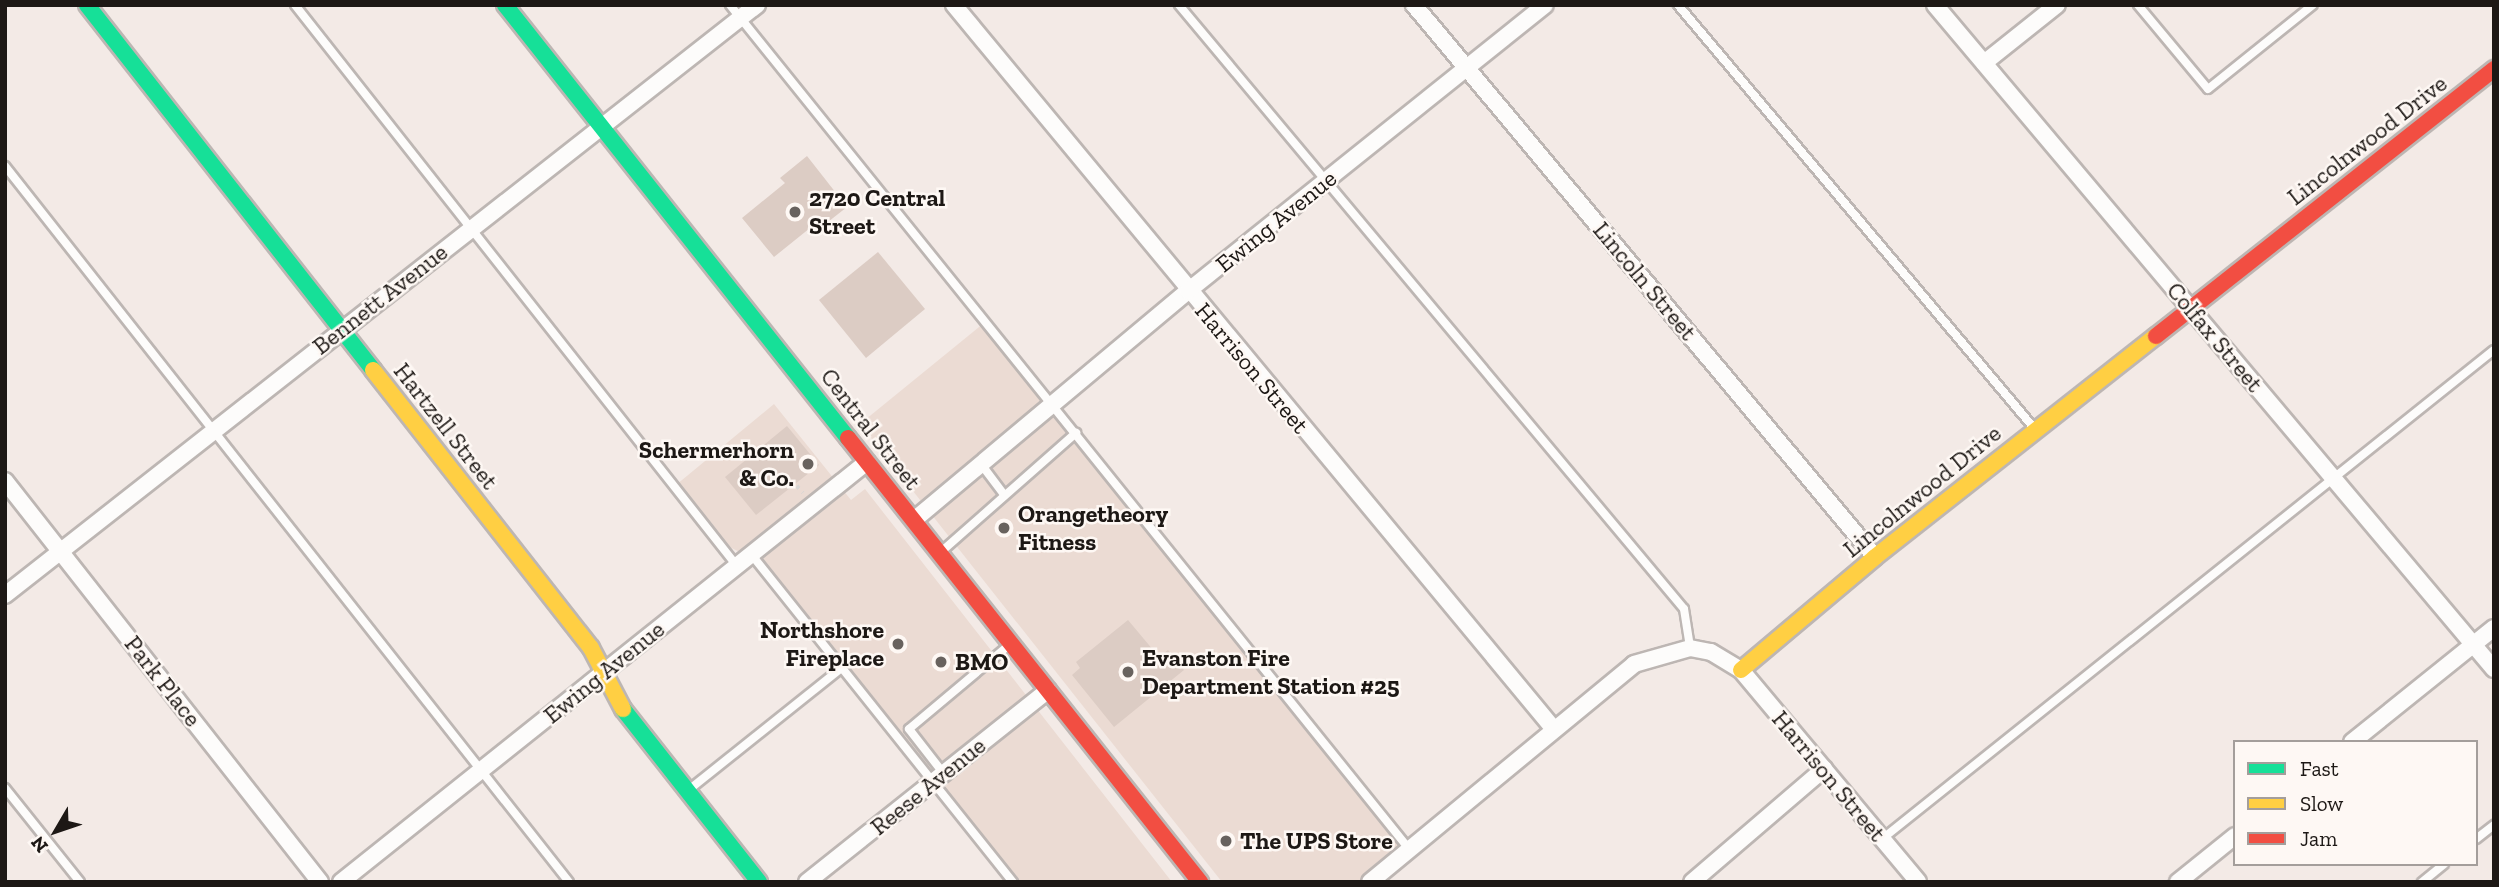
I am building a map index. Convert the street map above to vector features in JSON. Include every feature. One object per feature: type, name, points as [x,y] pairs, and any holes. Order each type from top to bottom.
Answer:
[{"type":"street","name":"Hartzell Street","points":[[87,5],[591,648],[613,695],[759,882]]},
{"type":"street","name":"Central Street","points":[[505,5],[1200,882]]},
{"type":"street","name":"Bennett Avenue","points":[[5,595],[757,5]]},
{"type":"street","name":"Harrison Street","points":[[954,5],[1188,291],[1553,728]]},
{"type":"street","name":"Lincoln Street","points":[[1414,5],[1875,557]]},
{"type":"street","name":"Ewing Avenue","points":[[914,520],[1188,291],[1545,5]]},
{"type":"street","name":"Colfax Street","points":[[1935,5],[2494,669]]},
{"type":"street","points":[[1984,64],[2057,5]]},
{"type":"street","name":"Lincolnwood Drive","points":[[1741,670],[1875,557],[2494,69]]},
{"type":"street","name":"Ewing Avenue","points":[[341,882],[867,462]]},
{"type":"street","name":"Park Place","points":[[5,481],[320,882]]},
{"type":"street","points":[[2354,740],[2494,628]]},
{"type":"street","points":[[1379,879],[1409,849],[1634,664],[1690,649],[1711,652],[1741,670]]},
{"type":"street","name":"Harrison Street","points":[[1741,670],[1918,882]]},
{"type":"street","name":"Reese Avenue","points":[[807,882],[1048,690]]},
{"type":"street","points":[[1692,882],[1824,769]]},
{"type":"street","points":[[2178,882],[2233,838]]},
{"type":"lane","points":[[295,5],[737,566]]},
{"type":"lane","points":[[730,5],[1409,849]]},
{"type":"lane","points":[[1179,5],[1684,609],[1690,649]]},
{"type":"lane","points":[[1678,5],[2036,430]]},
{"type":"lane","points":[[2138,5],[2208,89],[2313,5]]},
{"type":"lane","points":[[5,166],[569,882]]},
{"type":"lane","points":[[1882,839],[2494,350]]},
{"type":"lane","points":[[939,553],[1076,433]]},
{"type":"lane","points":[[981,464],[1004,494]]},
{"type":"lane","points":[[751,554],[843,667],[939,778]]},
{"type":"lane","points":[[1011,643],[909,729],[939,778],[1013,882]]},
{"type":"lane","points":[[688,791],[843,667]]},
{"type":"lane","points":[[5,788],[80,882]]},
{"type":"lane","points":[[2478,837],[2494,825]]},
{"type":"lane","points":[[2423,882],[2442,866]]},
{"type":"path","points":[[797,485],[804,495]]},
{"type":"shaded area","points":[[984,323],[1405,849],[1383,882],[1222,882],[860,424]]},
{"type":"shaded area","points":[[774,404],[851,500],[865,489],[1172,882],[1016,882],[770,568],[724,544],[676,485]]},
{"type":"building","name":"2720 Central Street","points":[[807,156],[847,207],[819,229],[815,224],[774,257],[742,218],[785,183],[780,178]]},
{"type":"building","points":[[878,252],[925,309],[866,358],[819,300]]},
{"type":"building","points":[[787,426],[819,465],[756,515],[725,477]]},
{"type":"building","name":"Evanston Fire Department Station #25","points":[[1128,620],[1159,657],[1168,650],[1184,670],[1114,727],[1072,675],[1080,668],[1076,662]]},
{"type":"traffic: fast","points":[[87,5],[373,370]]},
{"type":"traffic: fast","points":[[505,5],[848,438]]},
{"type":"traffic: fast","points":[[623,709],[759,882]]},
{"type":"traffic: slow","points":[[1741,670],[1875,557],[2156,336]]},
{"type":"traffic: slow","points":[[373,370],[591,648],[623,709]]},
{"type":"traffic: jam","points":[[2156,336],[2494,69]]},
{"type":"traffic: jam","points":[[848,438],[1200,882]]},
{"type":"place","name":"2720 Central Street","points":[[795,212]]},
{"type":"place","name":"Schermerhorn & Co.","points":[[808,464]]},
{"type":"place","name":"Orangetheory Fitness","points":[[1004,528]]},
{"type":"place","name":"Northshore Fireplace","points":[[898,644]]},
{"type":"place","name":"BMO","points":[[941,662]]},
{"type":"place","name":"Evanston Fire Department Station #25","points":[[1128,672]]},
{"type":"place","name":"The UPS Store","points":[[1226,841]]}]
